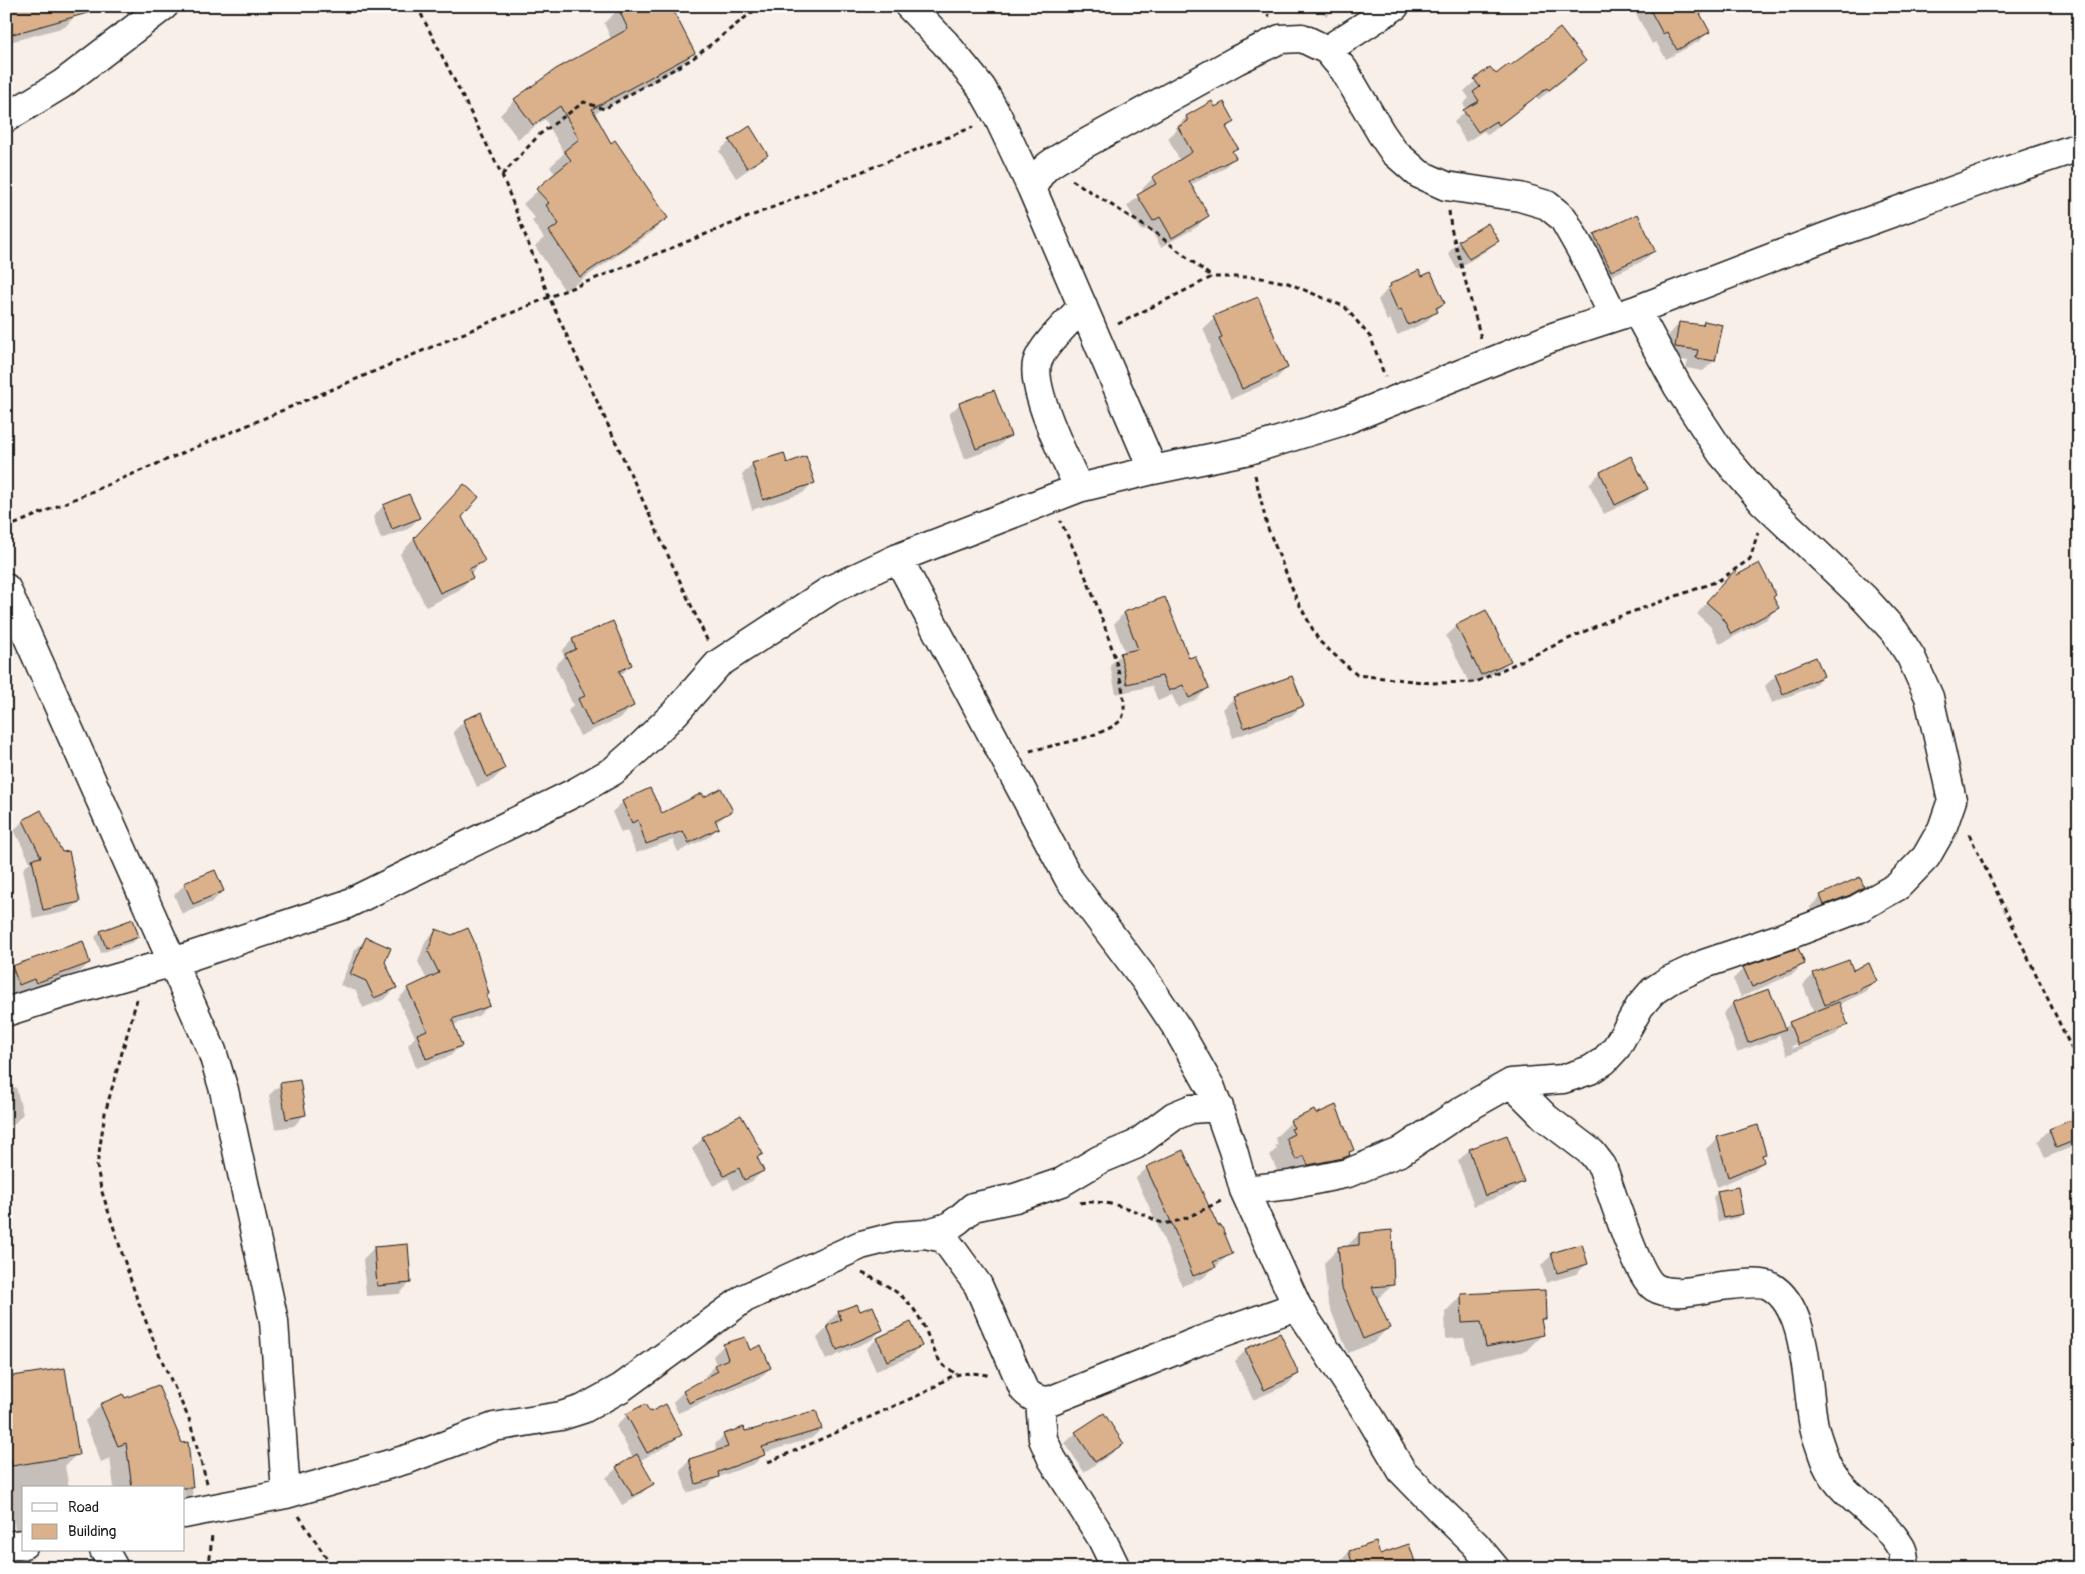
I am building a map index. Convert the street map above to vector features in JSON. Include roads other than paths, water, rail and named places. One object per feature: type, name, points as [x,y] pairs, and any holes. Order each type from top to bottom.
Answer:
[{"type":"street","points":[[6,118],[62,84],[164,6]]},
{"type":"street","points":[[909,6],[945,44],[981,87],[998,117],[1032,189],[1153,470]]},
{"type":"street","points":[[1327,50],[1395,6]]},
{"type":"street","points":[[1032,189],[1039,174],[1049,164],[1236,60],[1280,39],[1302,38],[1327,50],[1344,70],[1380,133],[1394,152],[1419,174],[1446,186],[1520,197],[1547,206],[1563,218],[1625,314],[1678,387],[1722,454],[1762,501],[1864,598],[1895,632],[1911,657],[1929,696],[1952,800],[1942,828],[1926,857],[1898,886],[1857,910],[1704,964],[1668,981],[1653,991],[1640,1006],[1616,1048],[1604,1061],[1590,1070],[1563,1079],[1510,1083],[1463,1110],[1400,1152],[1348,1173],[1290,1186],[1244,1190]]},
{"type":"street","points":[[6,1012],[173,962],[345,904],[576,792],[613,770],[639,748],[675,713],[718,664],[832,590],[898,558],[1079,488],[1249,450],[1340,422],[1487,362],[1625,314],[1828,236],[2079,147]]},
{"type":"street","points":[[1079,488],[1051,427],[1038,384],[1037,362],[1048,344],[1082,306]]},
{"type":"street","points":[[898,558],[1070,879],[1096,912],[1166,1012],[1211,1088],[1219,1107],[1244,1190],[1296,1306],[1370,1417],[1402,1471],[1475,1544],[1495,1568]]},
{"type":"street","points":[[9,601],[212,1051],[224,1090],[274,1320],[286,1494]]},
{"type":"street","points":[[1510,1083],[1546,1118],[1592,1152],[1602,1166],[1642,1272],[1654,1287],[1669,1292],[1733,1285],[1769,1285],[1785,1299],[1800,1330],[1814,1425],[1824,1460],[1838,1485],[1875,1516],[1901,1547],[1905,1568]]},
{"type":"street","points":[[185,1514],[286,1494],[411,1458],[494,1427],[561,1416],[583,1408],[621,1388],[745,1298],[861,1245],[897,1236],[925,1234],[948,1227],[973,1207],[1015,1198],[1062,1182],[1100,1160],[1135,1145],[1174,1116],[1191,1109],[1219,1107]]},
{"type":"street","points":[[925,1234],[944,1238],[960,1258],[978,1285],[1024,1390],[1031,1397],[1040,1401],[1052,1400],[1199,1341],[1296,1306]]},
{"type":"street","points":[[1040,1401],[1043,1439],[1052,1459],[1101,1537],[1116,1568]]},
{"type":"street","points":[[105,1552],[114,1568]]}]
